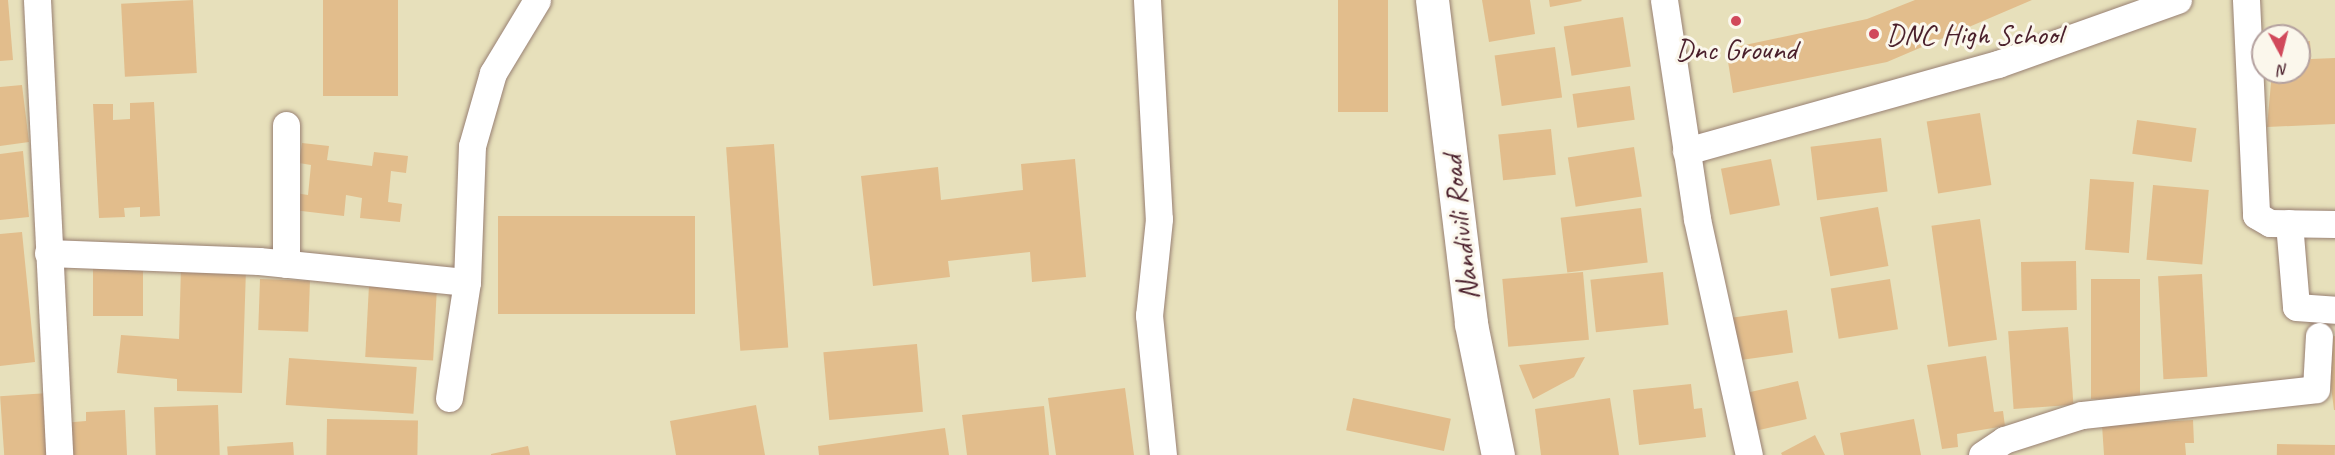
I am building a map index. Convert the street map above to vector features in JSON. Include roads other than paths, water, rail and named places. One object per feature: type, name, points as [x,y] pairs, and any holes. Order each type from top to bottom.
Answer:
[{"type":"street","points":[[37,0],[59,455]]},
{"type":"street","points":[[449,398],[466,282],[472,146],[493,73],[537,0]]},
{"type":"street","points":[[1147,0],[1159,219],[1149,315],[1163,455]]},
{"type":"street","name":"Nandivili Road","points":[[1432,0],[1471,324],[1498,455]]},
{"type":"street","points":[[1664,0],[1686,151],[1736,414],[1749,455]]},
{"type":"street","points":[[1686,151],[1998,64],[2178,0]]},
{"type":"street","points":[[2246,0],[2253,204],[2264,221],[2335,224]]},
{"type":"street","points":[[286,125],[286,264]]},
{"type":"street","points":[[2289,223],[2296,307],[2335,310]]},
{"type":"street","points":[[48,253],[286,264],[466,282]]},
{"type":"street","points":[[1982,455],[2004,440],[2082,415],[2316,389],[2319,336]]},
{"type":"place","name":"Dnc Ground","points":[[1736,21]]},
{"type":"place","name":"DNC High School","points":[[1874,34]]}]
